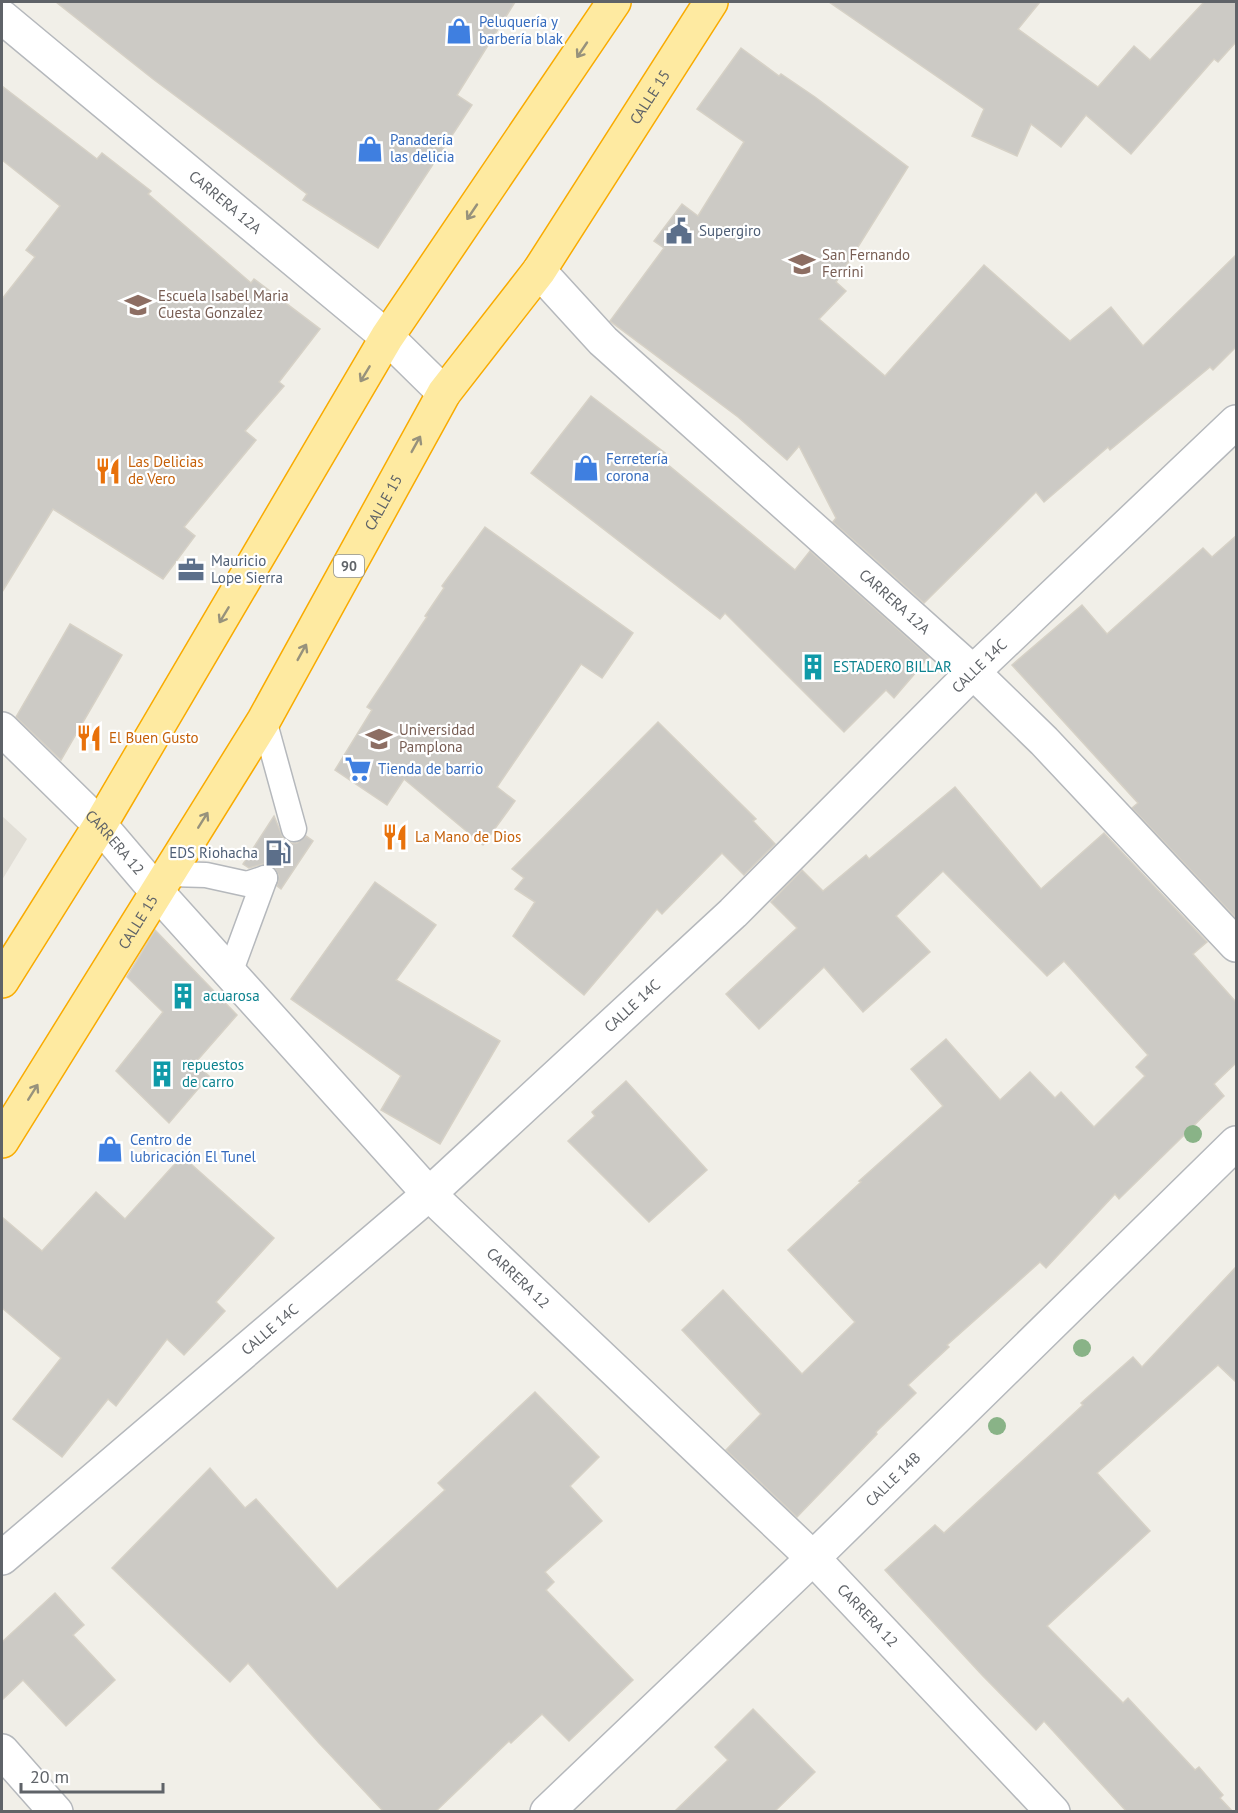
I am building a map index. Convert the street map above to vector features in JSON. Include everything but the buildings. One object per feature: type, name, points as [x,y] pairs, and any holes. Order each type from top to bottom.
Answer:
[{"type":"highway","points":[[2,981],[100,825],[387,337],[614,2]]},
{"type":"highway","name":"CALLE 15","points":[[2,1141],[264,720],[444,393],[539,271],[711,2]]},
{"type":"street","name":"CARRERA 12A","points":[[2,17],[387,337],[444,393]]},
{"type":"street","name":"CARRERA 12A","points":[[539,271],[603,341],[973,672],[1044,741],[1236,945]]},
{"type":"street","name":"CALLE 14C","points":[[2,1558],[429,1194],[733,913],[973,672],[1236,422]]},
{"type":"street","name":"CARRERA 12","points":[[2,729],[100,825],[164,883],[231,974],[429,1194],[813,1558],[1053,1812]]},
{"type":"street","name":"CALLE 14B","points":[[547,1812],[813,1558],[1236,1143]]},
{"type":"street","points":[[2,1751],[56,1812]]},
{"type":"lane","points":[[264,720],[294,829]]},
{"type":"lane","points":[[164,883],[206,875],[248,884],[265,878],[231,974]]},
{"type":"shaded area","points":[[2,816],[27,839],[2,880]]},
{"type":"place","name":"Peluquería y barbería blak","points":[[459,31]]},
{"type":"place","name":"Panadería las delicia","points":[[370,149]]},
{"type":"place","name":"Supergiro","points":[[679,231]]},
{"type":"place","name":"San Fernando Ferrini","points":[[802,264]]},
{"type":"place","name":"Escuela Isabel Maria Cuesta Gonzalez","points":[[138,305]]},
{"type":"place","name":"Ferretería corona","points":[[586,468]]},
{"type":"place","name":"Las Delicias de Vero","points":[[108,471]]},
{"type":"place","name":"Mauricio Lope Sierra","points":[[191,570]]},
{"type":"place","name":"ESTADERO BILLAR","points":[[813,667]]},
{"type":"place","name":"El Buen Gusto","points":[[89,738]]},
{"type":"place","name":"Universidad Pamplona","points":[[379,739]]},
{"type":"place","name":"Tienda de barrio","points":[[358,769]]},
{"type":"place","name":"La Mano de Dios","points":[[395,837]]},
{"type":"place","name":"EDS Riohacha","points":[[278,853]]},
{"type":"place","name":"acuarosa","points":[[183,996]]},
{"type":"place","name":"repuestos de carro","points":[[162,1074]]},
{"type":"place","name":"Centro de lubricación El Tunel","points":[[110,1149]]}]
